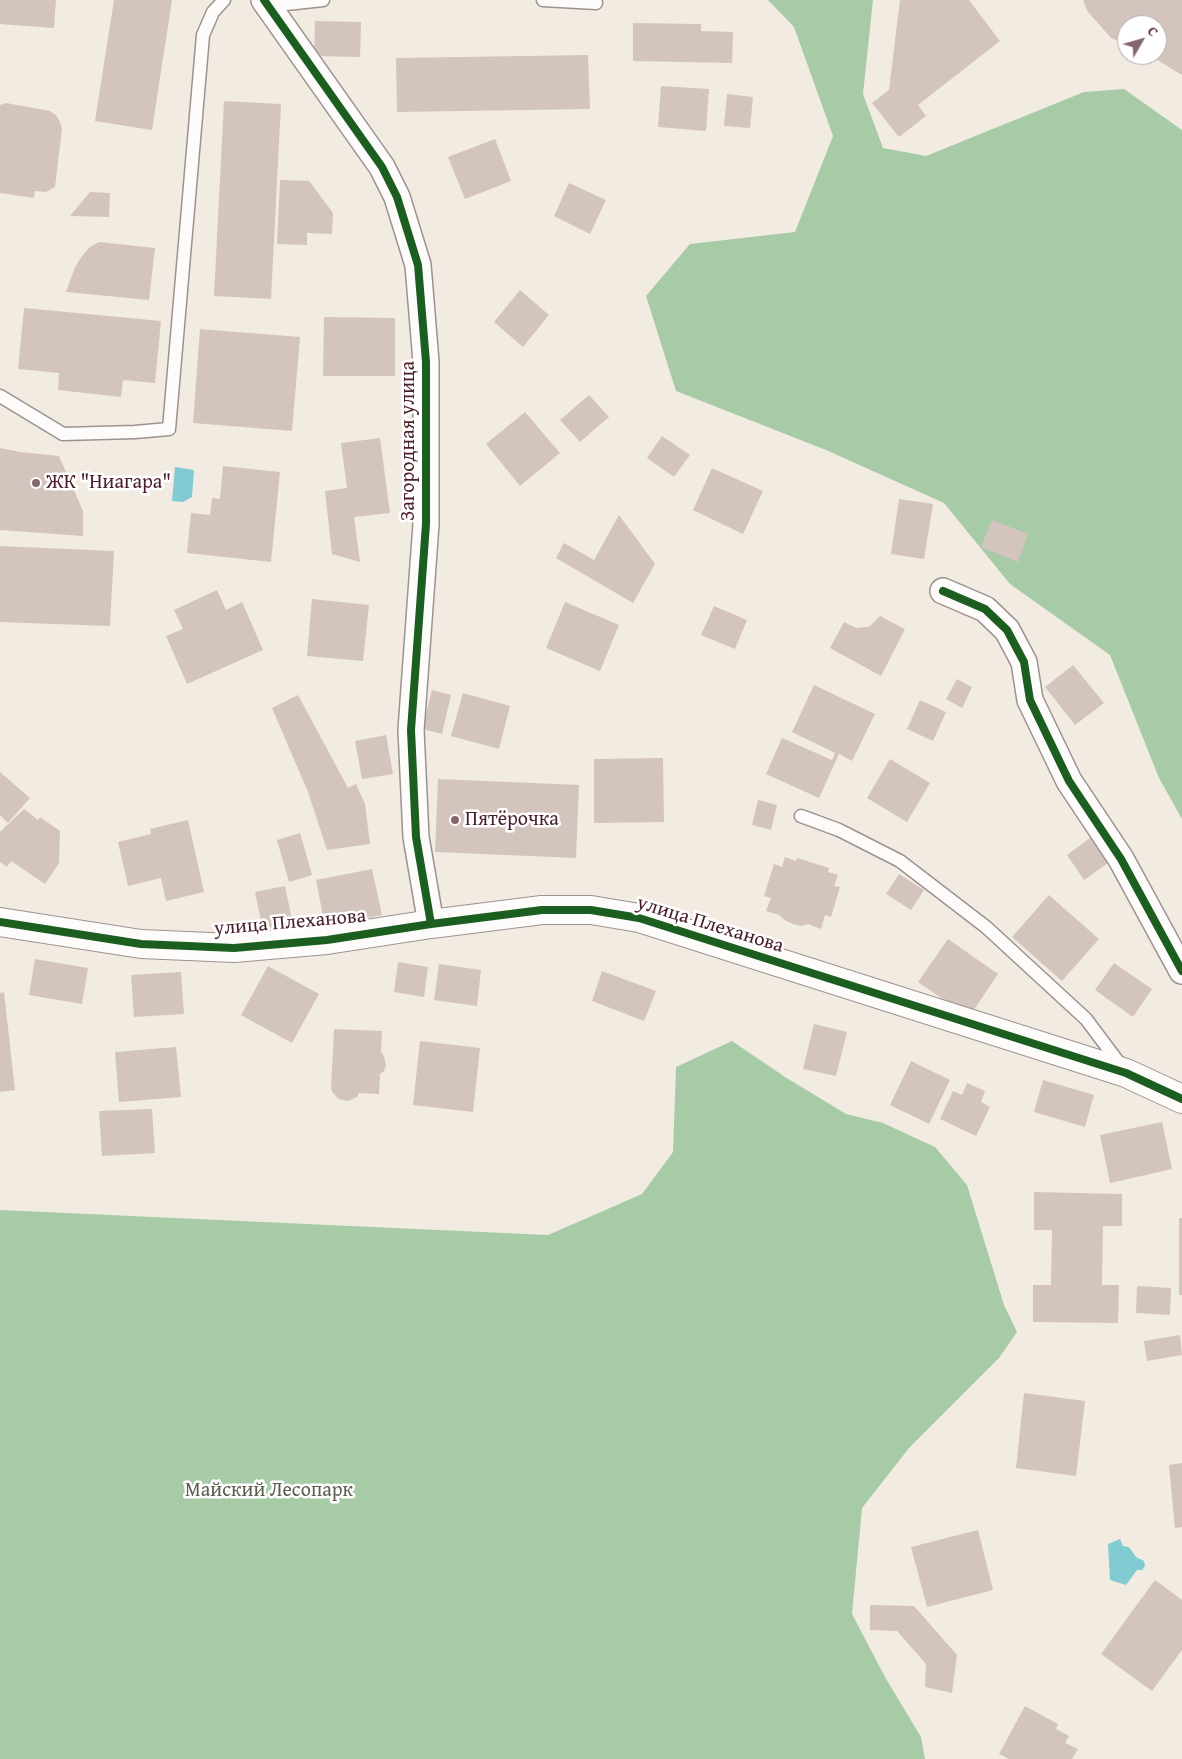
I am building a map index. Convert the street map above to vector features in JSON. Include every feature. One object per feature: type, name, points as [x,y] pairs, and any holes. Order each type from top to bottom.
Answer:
[{"type":"street","name":"Загородная улица","points":[[266,3],[382,167],[397,197],[418,265],[426,362],[426,524],[411,730],[416,837],[432,924]]},
{"type":"street","points":[[943,591],[985,609],[1007,630],[1024,662],[1030,700],[1069,780],[1121,859],[1182,971]]},
{"type":"street","name":"улица Плеханова","points":[[7,919],[141,944],[234,948],[327,940],[542,910],[591,910],[639,918],[1126,1073],[1181,1093]]},
{"type":"lane","points":[[0,396],[63,434],[169,429],[203,35],[213,12],[224,0]]},
{"type":"lane","points":[[266,3],[323,0]]},
{"type":"lane","points":[[544,0],[596,3]]},
{"type":"lane","points":[[801,816],[839,830],[900,861],[986,927],[1086,1019],[1126,1073]]},
{"type":"green space","points":[[768,0],[873,0],[863,94],[883,148],[926,156],[1084,92],[1124,89],[1182,130],[1182,819],[1159,778],[1110,655],[1010,584],[944,503],[826,450],[676,391],[646,296],[690,244],[795,232],[833,136],[794,27]]},
{"type":"green space","name":"Майский Лесопарк","points":[[732,1041],[785,1077],[846,1114],[883,1123],[935,1147],[967,1185],[1004,1305],[1017,1332],[999,1358],[909,1448],[862,1508],[852,1614],[885,1677],[921,1737],[925,1759],[0,1759],[0,1210],[548,1235],[642,1194],[673,1152],[676,1067]]},
{"type":"water","points":[[175,467],[194,470],[192,497],[183,502],[172,501]]},
{"type":"water","points":[[1120,1539],[1123,1546],[1129,1547],[1136,1557],[1144,1561],[1145,1566],[1142,1570],[1137,1570],[1126,1585],[1110,1580],[1108,1544]]},
{"type":"building","points":[[0,0],[56,0],[54,28],[0,24]]},
{"type":"building","points":[[114,0],[172,0],[152,130],[95,121]]},
{"type":"building","points":[[900,0],[969,0],[1000,41],[918,105],[926,116],[899,137],[872,103],[889,90]]},
{"type":"building","points":[[1083,0],[1182,0],[1182,75],[1166,65],[1167,15],[1117,15],[1117,41],[1111,38],[1088,12]]},
{"type":"building","points":[[315,21],[361,22],[360,57],[314,56]]},
{"type":"building","points":[[633,23],[701,24],[701,31],[733,32],[732,63],[633,61]]},
{"type":"building","points":[[588,55],[590,109],[397,112],[396,58]]},
{"type":"building","points":[[661,86],[709,89],[706,131],[658,127]]},
{"type":"building","points":[[727,94],[753,97],[750,128],[724,126]]},
{"type":"building","points":[[224,101],[281,104],[271,299],[214,296]]},
{"type":"building","points":[[6,103],[50,111],[56,115],[60,122],[62,129],[55,187],[46,192],[35,191],[34,198],[0,193],[0,105]]},
{"type":"building","points":[[495,139],[511,181],[465,199],[448,157]]},
{"type":"building","points":[[280,180],[309,181],[333,213],[332,234],[307,233],[307,245],[277,244]]},
{"type":"building","points":[[569,183],[606,200],[590,234],[554,216]]},
{"type":"building","points":[[90,192],[110,193],[109,217],[70,216]]},
{"type":"building","points":[[99,242],[155,248],[149,300],[66,292],[75,267],[82,256],[90,247]]},
{"type":"building","points":[[520,290],[549,315],[523,347],[494,322]]},
{"type":"building","points":[[24,308],[161,321],[155,383],[123,380],[121,397],[58,390],[59,373],[18,369]]},
{"type":"building","points":[[324,317],[395,318],[395,376],[323,376]]},
{"type":"building","points":[[200,329],[300,337],[292,431],[193,423]]},
{"type":"building","points":[[589,395],[609,417],[580,442],[560,420]]},
{"type":"building","points":[[525,412],[560,453],[520,486],[486,444]]},
{"type":"building","points":[[662,436],[690,455],[674,477],[647,458]]},
{"type":"building","points":[[380,438],[390,513],[354,517],[360,562],[332,554],[325,491],[347,488],[341,443]]},
{"type":"building","name":"ЖК \"Ниагара\"","points":[[0,448],[59,456],[83,511],[83,536],[0,530]]},
{"type":"building","points":[[223,466],[280,472],[271,562],[187,553],[191,513],[210,515],[212,498],[220,499]]},
{"type":"building","points":[[712,468],[763,491],[743,534],[693,510]]},
{"type":"building","points":[[899,499],[933,504],[924,559],[891,554]]},
{"type":"building","points":[[619,515],[655,564],[633,603],[556,558],[564,543],[594,560]]},
{"type":"building","points":[[992,520],[1028,534],[1018,562],[981,547]]},
{"type":"building","points":[[0,546],[114,551],[110,626],[0,622]]},
{"type":"building","points":[[217,590],[226,610],[242,602],[263,650],[187,684],[166,636],[183,629],[174,610]]},
{"type":"building","points":[[312,599],[369,605],[363,661],[307,656]]},
{"type":"building","points":[[565,602],[619,625],[600,671],[546,648]]},
{"type":"building","points":[[714,606],[747,620],[735,649],[701,635]]},
{"type":"building","points":[[880,616],[905,629],[881,676],[830,648],[844,622],[856,628],[869,627]]},
{"type":"building","points":[[1073,665],[1104,703],[1075,725],[1045,687]]},
{"type":"building","points":[[957,679],[972,687],[962,708],[946,699]]},
{"type":"building","points":[[814,685],[875,714],[852,761],[839,754],[819,798],[766,774],[782,738],[832,760],[835,753],[792,732]]},
{"type":"building","points":[[432,690],[451,695],[442,734],[422,729]]},
{"type":"building","points":[[463,693],[510,706],[499,749],[451,736]]},
{"type":"building","points":[[298,695],[348,788],[356,784],[365,804],[370,844],[327,850],[308,792],[272,708]]},
{"type":"building","points":[[920,700],[946,712],[933,741],[907,729]]},
{"type":"building","points":[[386,735],[393,774],[362,779],[355,741]]},
{"type":"building","points":[[663,758],[664,822],[594,823],[594,759]]},
{"type":"building","points":[[890,759],[930,783],[907,822],[867,798]]},
{"type":"building","points":[[0,772],[30,798],[8,823],[0,815]]},
{"type":"building","points":[[438,779],[579,785],[576,858],[435,852]]},
{"type":"building","points":[[758,800],[777,805],[771,830],[752,825]]},
{"type":"building","points":[[24,809],[38,820],[40,817],[60,831],[59,863],[45,884],[11,861],[7,867],[0,862],[0,832]]},
{"type":"building","points":[[188,820],[204,892],[166,901],[161,878],[128,886],[118,842],[151,834],[150,829]]},
{"type":"building","points":[[300,833],[312,875],[289,882],[277,840]]},
{"type":"building","points":[[1090,838],[1108,863],[1084,880],[1067,855]]},
{"type":"building","points":[[785,857],[796,861],[797,858],[829,868],[828,872],[838,875],[834,886],[840,887],[831,917],[825,915],[821,929],[808,924],[801,926],[793,924],[779,915],[766,911],[771,898],[764,896],[774,864],[782,867]]},
{"type":"building","points":[[372,869],[382,915],[325,926],[316,880]]},
{"type":"building","points":[[899,874],[924,890],[911,910],[886,894]]},
{"type":"building","points":[[285,886],[294,929],[264,935],[255,892]]},
{"type":"building","points":[[1049,895],[1099,939],[1062,981],[1012,937]]},
{"type":"building","points":[[948,939],[998,974],[969,1017],[918,982]]},
{"type":"building","points":[[35,959],[88,968],[82,1004],[29,995]]},
{"type":"building","points":[[398,962],[428,967],[424,997],[394,992]]},
{"type":"building","points":[[1114,963],[1152,989],[1133,1017],[1095,990]]},
{"type":"building","points":[[439,964],[481,970],[477,1006],[434,1000]]},
{"type":"building","points":[[268,966],[319,994],[292,1043],[241,1015]]},
{"type":"building","points":[[602,971],[656,991],[644,1021],[592,1001]]},
{"type":"building","points":[[181,972],[184,1014],[134,1017],[131,975]]},
{"type":"building","points":[[4,992],[15,1090],[0,1092],[0,993]]},
{"type":"building","points":[[814,1024],[847,1032],[836,1076],[803,1069]]},
{"type":"building","points":[[334,1029],[382,1031],[381,1052],[386,1066],[380,1074],[379,1094],[359,1093],[357,1097],[348,1101],[339,1099],[333,1093],[331,1089]]},
{"type":"building","points":[[420,1041],[480,1048],[473,1112],[413,1105]]},
{"type":"building","points":[[176,1047],[181,1097],[119,1102],[115,1052]]},
{"type":"building","points":[[911,1061],[950,1080],[929,1124],[890,1105]]},
{"type":"building","points":[[1043,1080],[1094,1095],[1085,1127],[1034,1112]]},
{"type":"building","points":[[967,1083],[985,1091],[981,1102],[990,1107],[976,1136],[940,1119],[953,1091],[962,1095]]},
{"type":"building","points":[[152,1109],[155,1153],[102,1156],[99,1111]]},
{"type":"building","points":[[1162,1122],[1172,1169],[1110,1183],[1100,1135]]},
{"type":"building","points":[[1034,1192],[1122,1194],[1122,1226],[1103,1226],[1102,1285],[1119,1285],[1118,1323],[1033,1322],[1033,1285],[1051,1285],[1052,1230],[1034,1230]]},
{"type":"building","points":[[1179,1218],[1182,1218],[1182,1295],[1179,1295]]},
{"type":"building","points":[[1137,1286],[1171,1288],[1170,1315],[1136,1313]]},
{"type":"building","points":[[1180,1335],[1182,1355],[1147,1361],[1144,1341]]},
{"type":"building","points":[[1024,1393],[1085,1401],[1076,1476],[1016,1468]]},
{"type":"building","points":[[1182,1463],[1182,1527],[1175,1528],[1169,1465]]},
{"type":"building","points":[[978,1530],[993,1590],[927,1607],[911,1547]]},
{"type":"building","points":[[1155,1580],[1182,1600],[1182,1650],[1152,1691],[1101,1654]]},
{"type":"building","points":[[870,1605],[914,1606],[957,1655],[952,1693],[925,1687],[926,1664],[897,1631],[870,1630]]},
{"type":"building","points":[[1025,1706],[1058,1724],[1056,1729],[1069,1736],[1065,1743],[1078,1749],[1072,1759],[1009,1759],[999,1754]]},
{"type":"cycle path","points":[[264,0],[382,167],[397,197],[418,265],[426,362],[426,524],[411,730],[416,837],[431,924]]},
{"type":"cycle path","points":[[943,591],[985,609],[1007,630],[1024,662],[1030,700],[1069,781],[1121,859],[1182,971]]},
{"type":"cycle path","points":[[0,922],[141,944],[234,948],[327,940],[542,910],[591,910],[639,918],[1126,1073],[1182,1099]]},
{"type":"place","name":"ЖК \"Ниагара\"","points":[[36,483]]},
{"type":"place","name":"Пятёрочка","points":[[455,820]]}]
